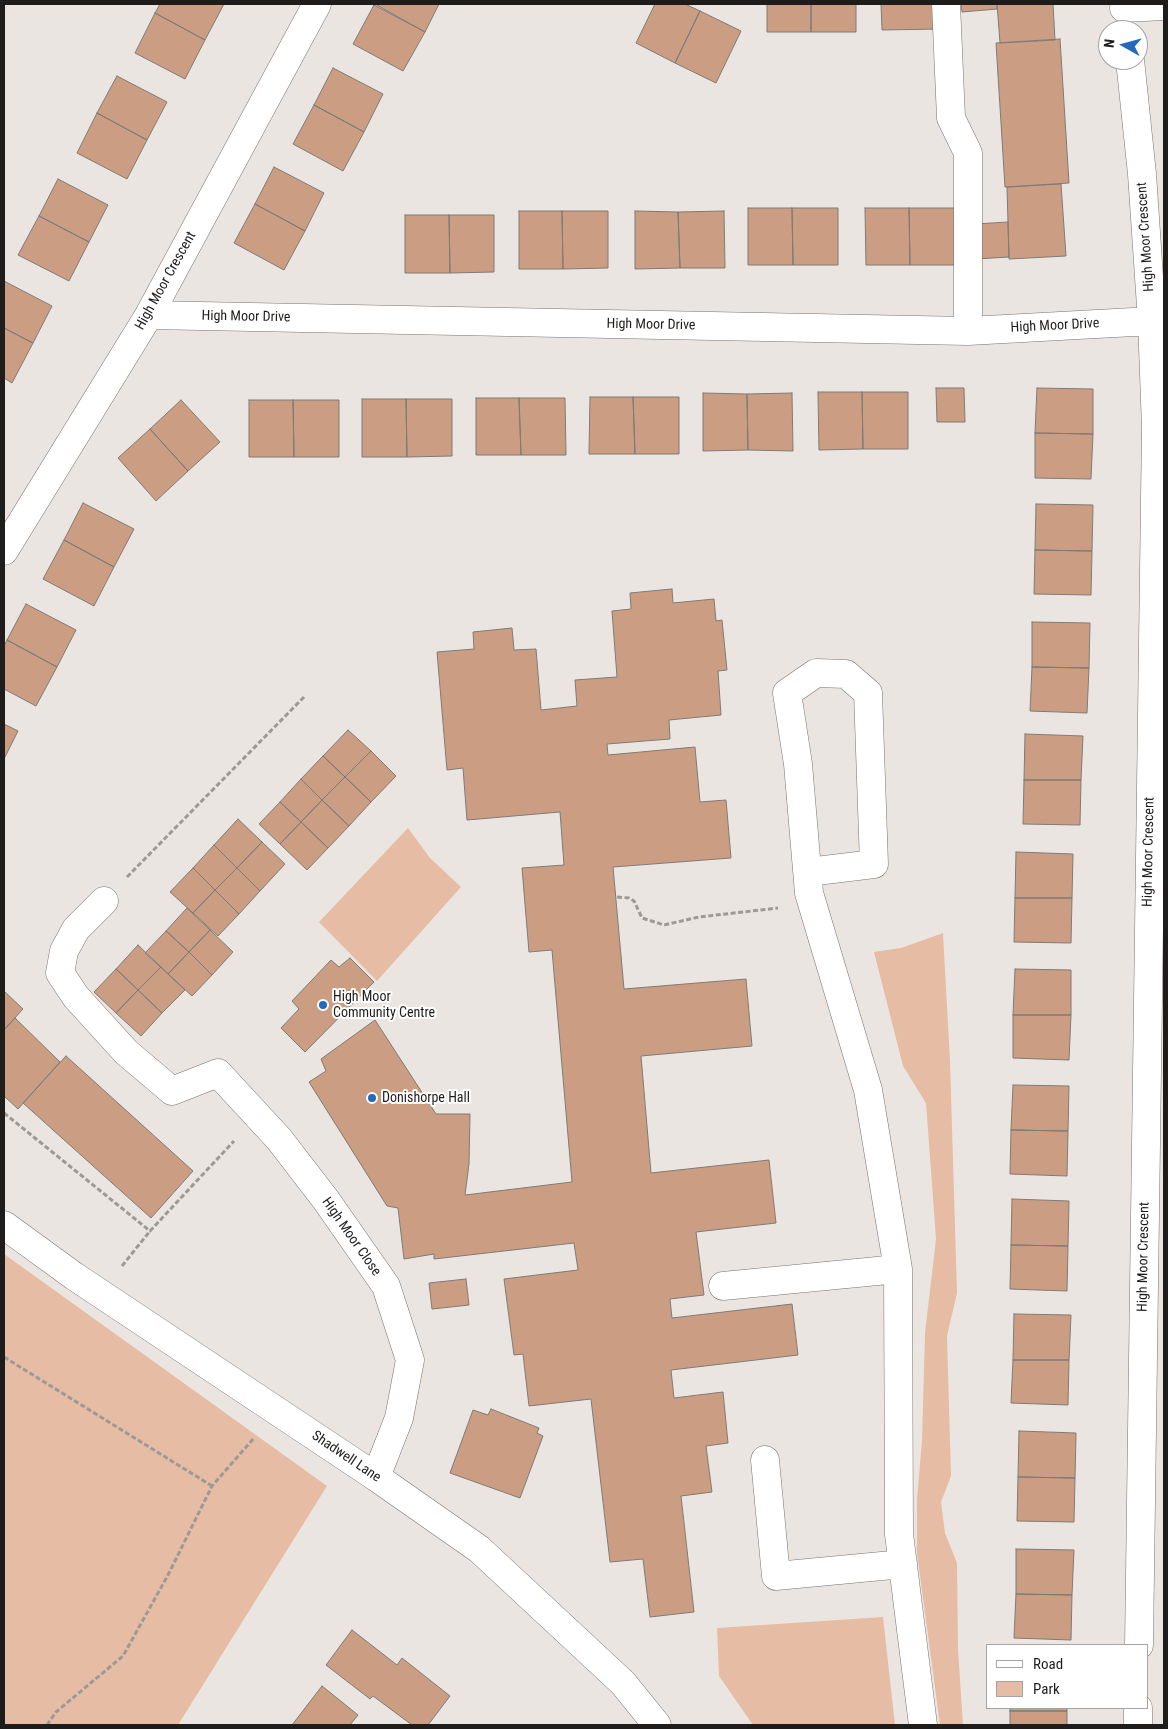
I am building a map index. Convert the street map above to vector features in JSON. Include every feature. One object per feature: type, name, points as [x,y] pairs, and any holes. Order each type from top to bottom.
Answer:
[{"type":"street","name":"High Moor Crescent","points":[[4,551],[149,315],[316,4]]},
{"type":"street","points":[[946,4],[951,118],[968,152],[968,331]]},
{"type":"street","points":[[1125,14],[1164,6]]},
{"type":"street","name":"High Moor Crescent","points":[[1131,70],[1142,174],[1152,321],[1156,428],[1139,1644]]},
{"type":"street","name":"High Moor Drive","points":[[149,315],[968,331],[1152,321]]},
{"type":"street","points":[[808,872],[874,864],[868,693],[846,674],[816,673],[788,693],[798,764],[809,893],[868,1090],[898,1270],[899,1534],[923,1725]]},
{"type":"street","name":"High Moor Close","points":[[104,900],[76,929],[64,951],[60,973],[76,997],[126,1052],[172,1090],[218,1073],[279,1139],[326,1200],[386,1286],[410,1360],[399,1418],[376,1477]]},
{"type":"street","name":"Shadwell Lane","points":[[4,1225],[74,1276],[376,1477],[478,1549],[623,1683],[657,1725]]},
{"type":"street","points":[[723,1286],[898,1270]]},
{"type":"street","points":[[765,1460],[776,1576],[902,1564]]},
{"type":"street","points":[[1138,1709],[1138,1725]]},
{"type":"path","points":[[104,900],[305,696]]},
{"type":"path","points":[[617,897],[629,898],[634,901],[642,918],[664,925],[699,917],[756,909],[813,906]]},
{"type":"path","points":[[4,1113],[150,1231]]},
{"type":"path","points":[[121,1268],[150,1231],[258,1116]]},
{"type":"path","points":[[4,1356],[212,1486]]},
{"type":"path","points":[[47,1725],[56,1712],[123,1656],[168,1575],[212,1486],[278,1411]]},
{"type":"green space","points":[[408,828],[430,858],[461,887],[377,981],[319,922]]},
{"type":"green space","points":[[943,933],[950,1061],[957,1293],[947,1336],[951,1476],[941,1502],[945,1533],[957,1563],[958,1649],[963,1725],[940,1725],[917,1553],[917,1499],[922,1441],[925,1333],[936,1239],[926,1103],[903,1066],[874,952],[901,948]]},
{"type":"green space","points":[[4,1254],[327,1486],[178,1725],[4,1725]]},
{"type":"green space","points":[[883,1617],[895,1725],[753,1725],[719,1676],[717,1628]]},
{"type":"building","points":[[160,4],[224,4],[205,40],[155,13]]},
{"type":"building","points":[[375,4],[439,4],[425,32]]},
{"type":"building","points":[[655,4],[685,4],[700,11],[675,63],[636,43]]},
{"type":"building","points":[[767,4],[811,4],[811,32],[767,32]]},
{"type":"building","points":[[811,4],[856,4],[856,32],[811,32]]},
{"type":"building","points":[[881,4],[940,4],[940,29],[882,30]]},
{"type":"building","points":[[961,4],[997,4],[997,9],[962,12]]},
{"type":"building","points":[[997,4],[1053,4],[1055,40],[1000,43]]},
{"type":"building","points":[[374,5],[425,32],[403,71],[353,44]]},
{"type":"building","points":[[700,11],[741,31],[716,83],[675,63]]},
{"type":"building","points":[[155,13],[205,40],[185,79],[135,53]]},
{"type":"building","points":[[1060,39],[1069,183],[1005,187],[996,43]]},
{"type":"building","points":[[333,68],[383,94],[364,132],[314,105]]},
{"type":"building","points":[[117,76],[167,102],[147,140],[97,113]]},
{"type":"building","points":[[314,105],[364,132],[343,171],[293,144]]},
{"type":"building","points":[[97,113],[147,140],[127,179],[77,153]]},
{"type":"building","points":[[274,167],[324,193],[305,231],[255,204]]},
{"type":"building","points":[[58,179],[108,205],[89,242],[39,216]]},
{"type":"building","points":[[1061,184],[1066,256],[1009,259],[1007,187]]},
{"type":"building","points":[[255,204],[305,231],[284,270],[234,243]]},
{"type":"building","points":[[748,208],[792,208],[793,265],[748,265]]},
{"type":"building","points":[[792,208],[838,208],[838,265],[793,265]]},
{"type":"building","points":[[865,208],[909,208],[910,265],[866,265]]},
{"type":"building","points":[[909,208],[955,208],[955,265],[910,265]]},
{"type":"building","points":[[519,211],[562,211],[563,269],[519,269]]},
{"type":"building","points":[[562,211],[608,211],[608,268],[563,269]]},
{"type":"building","points":[[635,211],[678,212],[680,268],[635,269]]},
{"type":"building","points":[[724,211],[725,268],[680,268],[678,212]]},
{"type":"building","points":[[405,215],[449,215],[450,273],[405,273]]},
{"type":"building","points":[[449,215],[494,215],[494,272],[450,273]]},
{"type":"building","points":[[39,216],[89,242],[69,281],[18,255]]},
{"type":"building","points":[[1008,222],[1009,257],[976,259],[975,224]]},
{"type":"building","points":[[4,281],[52,306],[33,343],[4,328]]},
{"type":"building","points":[[4,328],[33,343],[12,383],[4,378]]},
{"type":"building","points":[[936,388],[964,388],[965,422],[937,422]]},
{"type":"building","points":[[1037,388],[1093,389],[1093,434],[1035,433]]},
{"type":"building","points":[[818,392],[862,392],[863,449],[819,450]]},
{"type":"building","points":[[862,392],[908,392],[908,449],[863,449]]},
{"type":"building","points":[[703,393],[747,394],[748,450],[703,451]]},
{"type":"building","points":[[792,393],[793,451],[748,450],[747,394]]},
{"type":"building","points":[[590,397],[633,397],[635,454],[589,454]]},
{"type":"building","points":[[633,397],[679,397],[679,454],[635,454]]},
{"type":"building","points":[[476,398],[519,398],[521,455],[476,455]]},
{"type":"building","points":[[519,398],[565,398],[566,455],[521,455]]},
{"type":"building","points":[[362,399],[406,399],[407,457],[362,457]]},
{"type":"building","points":[[406,399],[452,399],[452,456],[407,457]]},
{"type":"building","points":[[181,400],[220,442],[188,471],[150,429]]},
{"type":"building","points":[[249,400],[293,400],[294,457],[249,457]]},
{"type":"building","points":[[293,400],[339,400],[339,457],[294,457]]},
{"type":"building","points":[[150,429],[188,471],[156,501],[118,458]]},
{"type":"building","points":[[1035,433],[1093,434],[1091,479],[1035,478]]},
{"type":"building","points":[[83,503],[134,529],[114,567],[64,540]]},
{"type":"building","points":[[1036,504],[1093,505],[1092,551],[1035,550]]},
{"type":"building","points":[[64,540],[114,567],[94,606],[43,579]]},
{"type":"building","points":[[1035,550],[1092,551],[1091,595],[1034,594]]},
{"type":"building","name":"Donishorpe Hall","points":[[672,589],[673,603],[714,599],[716,621],[722,620],[727,670],[718,671],[721,715],[669,720],[670,739],[607,744],[608,755],[695,747],[700,802],[726,800],[731,858],[613,867],[624,989],[746,979],[752,1046],[641,1056],[651,1173],[769,1160],[776,1223],[696,1232],[704,1295],[670,1299],[672,1318],[792,1304],[798,1355],[671,1370],[674,1398],[723,1392],[728,1443],[706,1446],[712,1492],[681,1496],[694,1612],[650,1617],[643,1559],[610,1562],[591,1399],[529,1406],[523,1354],[514,1355],[504,1279],[578,1270],[574,1243],[434,1259],[434,1254],[404,1259],[398,1208],[387,1206],[309,1082],[326,1071],[321,1059],[375,1020],[436,1114],[470,1114],[469,1164],[465,1195],[572,1182],[552,950],[529,952],[522,868],[564,865],[560,812],[467,820],[463,768],[447,770],[437,652],[474,649],[473,632],[512,628],[514,650],[536,649],[541,710],[577,706],[575,680],[617,677],[612,611],[631,609],[630,593]]},
{"type":"building","points":[[26,604],[76,630],[57,667],[7,640]]},
{"type":"building","points":[[1032,622],[1090,623],[1089,668],[1032,667]]},
{"type":"building","points":[[7,640],[57,667],[36,706],[4,689],[4,646]]},
{"type":"building","points":[[1032,667],[1089,668],[1087,713],[1030,711]]},
{"type":"building","points":[[4,724],[18,731],[4,759]]},
{"type":"building","points":[[348,730],[371,751],[345,777],[323,756]]},
{"type":"building","points":[[1025,734],[1083,736],[1081,780],[1024,780]]},
{"type":"building","points":[[371,751],[396,776],[371,802],[345,777]]},
{"type":"building","points":[[323,756],[345,777],[322,800],[301,779]]},
{"type":"building","points":[[345,777],[371,802],[349,826],[322,800]]},
{"type":"building","points":[[301,779],[322,800],[301,822],[280,802]]},
{"type":"building","points":[[1024,780],[1081,780],[1080,825],[1023,824]]},
{"type":"building","points":[[322,800],[349,826],[328,848],[301,822]]},
{"type":"building","points":[[280,802],[301,822],[280,844],[259,824]]},
{"type":"building","points":[[238,819],[262,842],[237,868],[214,845]]},
{"type":"building","points":[[301,822],[328,848],[307,870],[280,844]]},
{"type":"building","points":[[262,842],[285,864],[260,891],[237,868]]},
{"type":"building","points":[[214,845],[237,868],[215,890],[193,868]]},
{"type":"building","points":[[1016,852],[1073,854],[1072,898],[1015,898]]},
{"type":"building","points":[[193,868],[215,890],[193,913],[170,892]]},
{"type":"building","points":[[237,868],[260,891],[239,914],[215,890]]},
{"type":"building","points":[[215,890],[239,914],[218,936],[193,913]]},
{"type":"building","points":[[1015,898],[1072,898],[1071,943],[1014,942]]},
{"type":"building","points":[[187,908],[210,930],[189,952],[166,931]]},
{"type":"building","points":[[210,930],[233,952],[212,975],[189,952]]},
{"type":"building","points":[[166,931],[189,952],[168,974],[145,953]]},
{"type":"building","points":[[138,945],[161,967],[138,990],[116,969]]},
{"type":"building","points":[[189,952],[212,975],[192,996],[168,974]]},
{"type":"building","name":"High Moor Community Centre","points":[[350,958],[374,982],[305,1052],[281,1028],[299,1009],[292,1001],[331,960],[339,967]]},
{"type":"building","points":[[161,967],[185,990],[162,1013],[138,990]]},
{"type":"building","points":[[116,969],[138,990],[116,1013],[94,992]]},
{"type":"building","points":[[1015,969],[1071,970],[1071,1015],[1013,1015]]},
{"type":"building","points":[[138,990],[162,1013],[141,1036],[116,1013]]},
{"type":"building","points":[[4,991],[23,1009],[4,1030]]},
{"type":"building","points":[[1013,1015],[1071,1015],[1069,1060],[1013,1058]]},
{"type":"building","points":[[15,1018],[60,1062],[18,1109],[4,1096],[4,1030]]},
{"type":"building","points":[[66,1056],[193,1171],[151,1218],[23,1103]]},
{"type":"building","points":[[1013,1085],[1069,1086],[1068,1131],[1011,1130]]},
{"type":"building","points":[[1011,1130],[1068,1131],[1067,1176],[1010,1174]]},
{"type":"building","points":[[1012,1199],[1069,1201],[1068,1246],[1011,1245]]},
{"type":"building","points":[[1011,1245],[1068,1246],[1067,1291],[1010,1289]]},
{"type":"building","points":[[466,1279],[469,1305],[432,1309],[429,1283]]},
{"type":"building","points":[[1014,1314],[1071,1315],[1069,1360],[1013,1360]]},
{"type":"building","points":[[1013,1360],[1069,1360],[1068,1405],[1011,1403]]},
{"type":"building","points":[[491,1409],[539,1428],[537,1433],[543,1436],[520,1498],[450,1473],[473,1410],[488,1415]]},
{"type":"building","points":[[1019,1431],[1076,1433],[1075,1478],[1018,1477]]},
{"type":"building","points":[[1018,1477],[1075,1478],[1074,1522],[1017,1521]]},
{"type":"building","points":[[1016,1549],[1074,1550],[1072,1595],[1016,1594]]},
{"type":"building","points":[[1016,1594],[1072,1595],[1071,1640],[1014,1638]]},
{"type":"building","points":[[352,1630],[397,1665],[402,1658],[450,1696],[428,1725],[412,1725],[373,1696],[370,1699],[326,1665]]},
{"type":"building","points":[[322,1686],[358,1715],[350,1725],[292,1725]]},
{"type":"building","points":[[1010,1709],[1067,1709],[1067,1711],[1010,1711]]},
{"type":"building","points":[[1010,1711],[1067,1711],[1067,1725],[1010,1725]]},
{"type":"place","name":"High Moor Community Centre","points":[[323,1005]]},
{"type":"place","name":"Donishorpe Hall","points":[[372,1098]]}]
